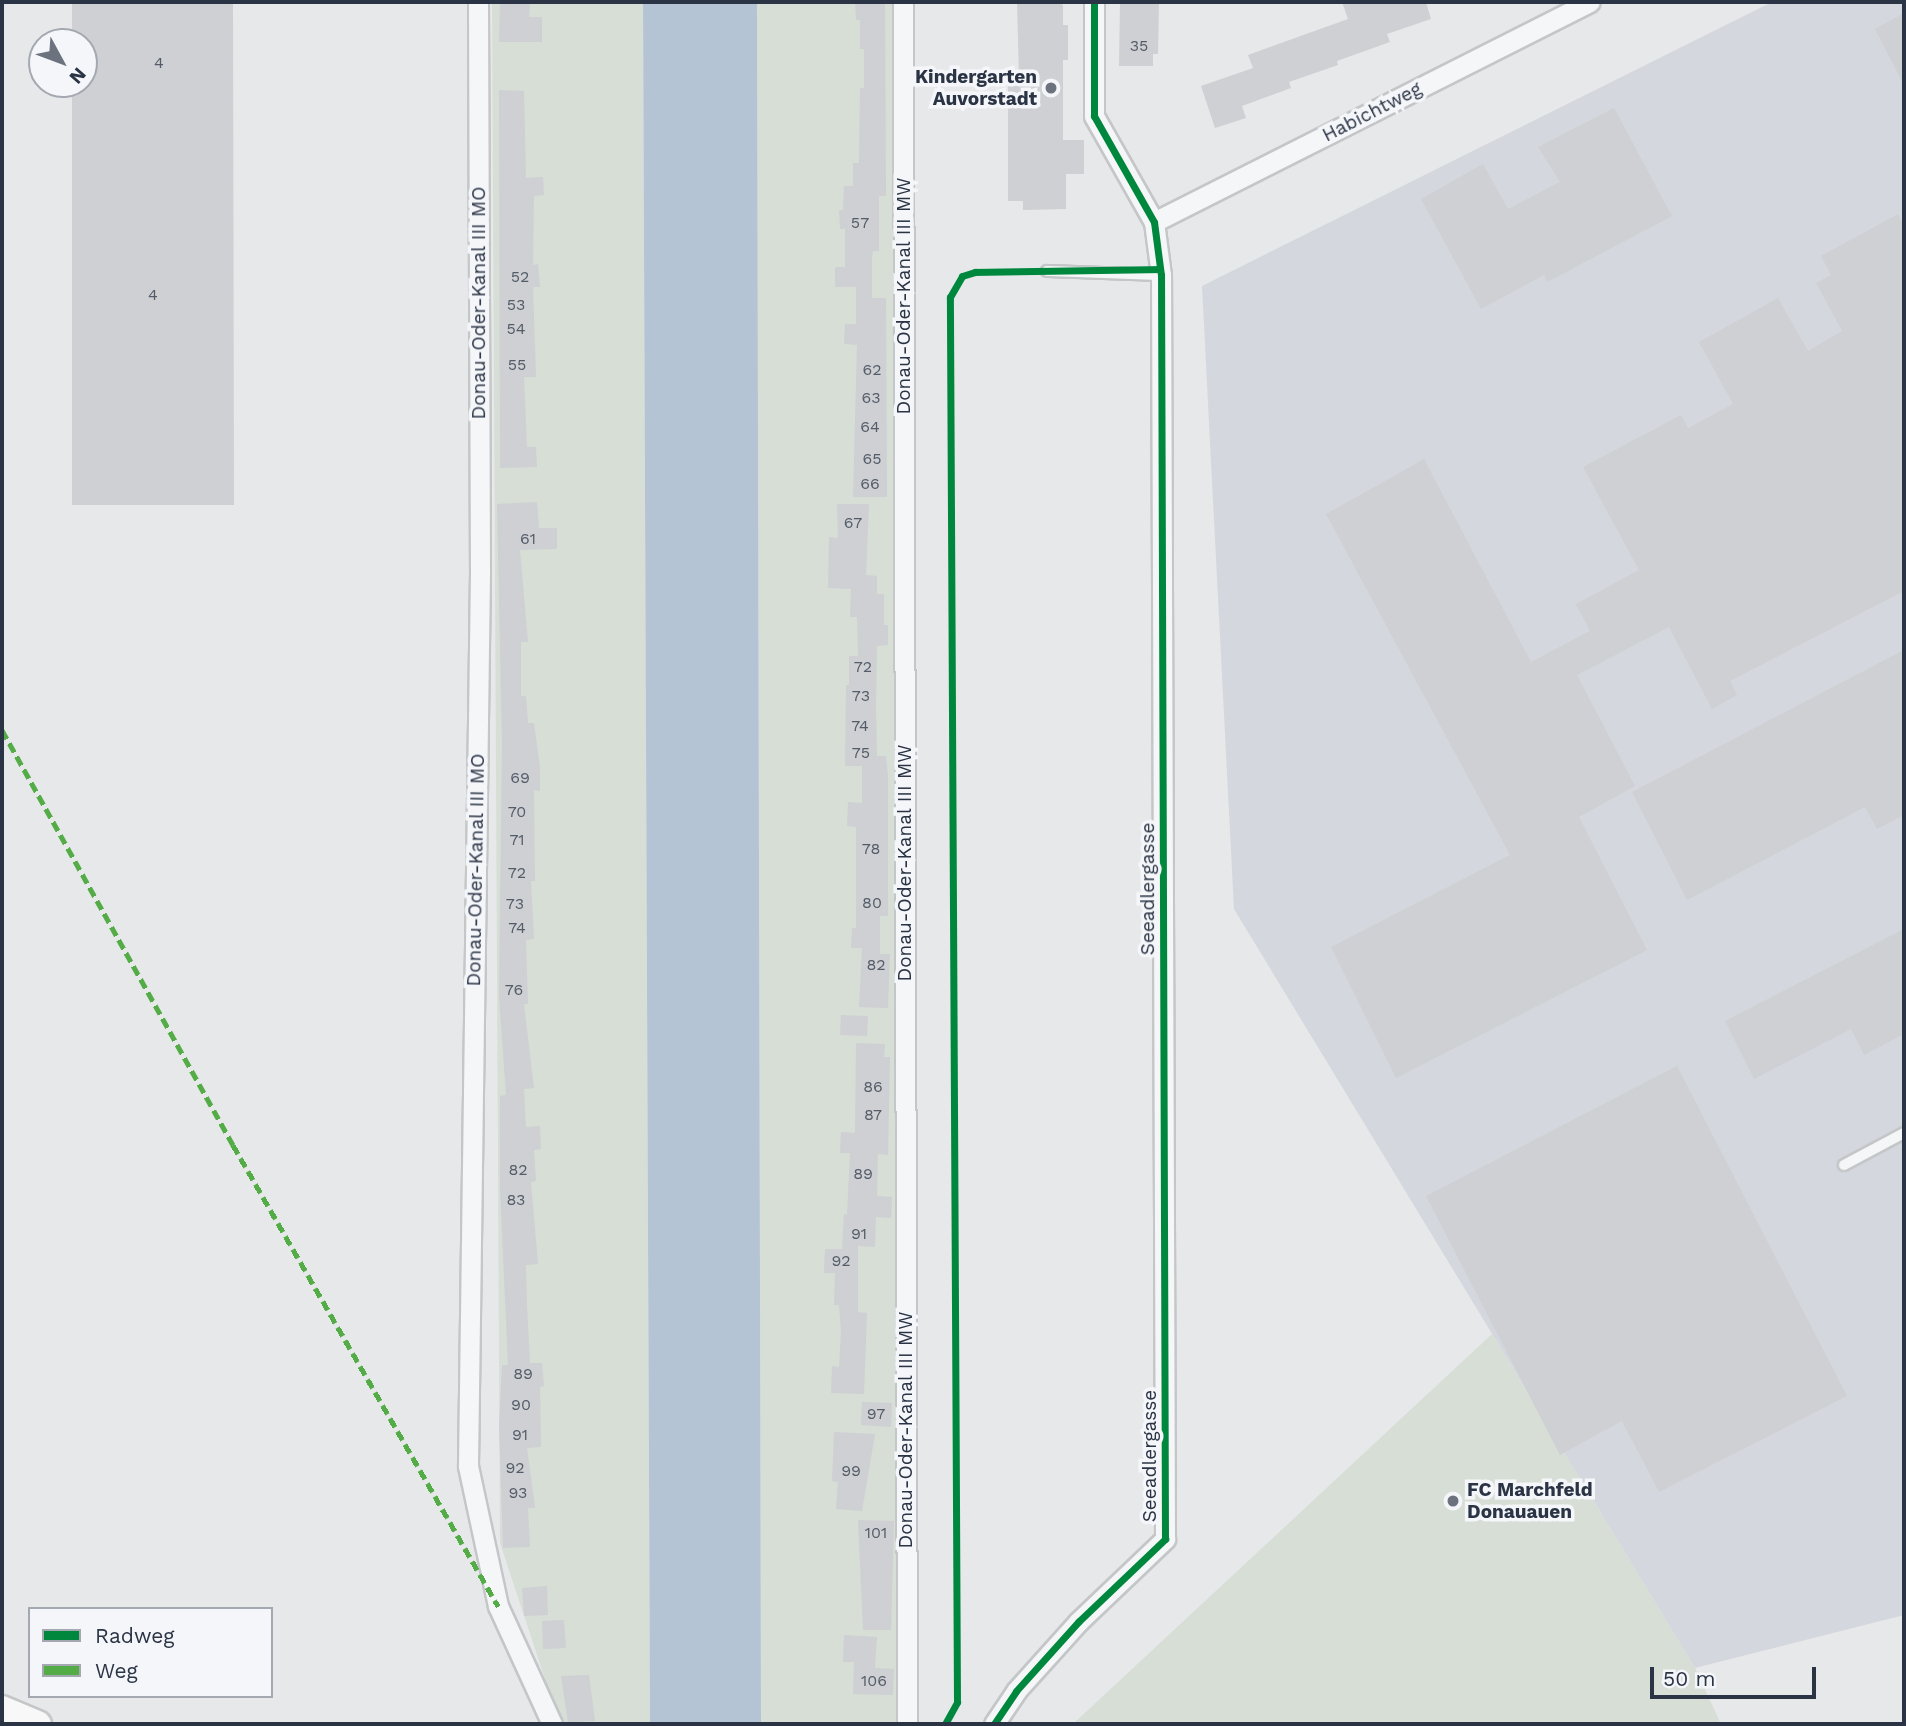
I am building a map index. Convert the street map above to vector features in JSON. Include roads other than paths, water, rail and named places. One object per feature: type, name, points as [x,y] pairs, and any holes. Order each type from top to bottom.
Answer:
[{"type":"street","name":"Donau-Oder-Kanal III MO","points":[[478,2],[480,572],[468,1466],[498,1606],[552,1724]]},
{"type":"street","name":"Donau-Oder-Kanal III MW","points":[[903,2],[907,1724]]},
{"type":"street","name":"Seeadlergasse","points":[[994,1724],[1016,1691],[1079,1621],[1165,1539],[1161,275],[1154,222],[1094,116],[1094,2]]},
{"type":"street","name":"Habichtweg","points":[[1154,222],[1590,2]]},
{"type":"street","points":[[2,1709],[38,1724]]},
{"type":"lane","points":[[1047,271],[1047,274],[1161,275]]},
{"type":"lane","points":[[1844,1165],[1904,1133]]},
{"type":"water","points":[[643,2],[757,2],[761,1724],[650,1724]]},
{"type":"place","name":"Kindergarten Auvorstadt","points":[[1051,88]]},
{"type":"place","name":"FC Marchfeld Donauauen","points":[[1453,1501]]}]
